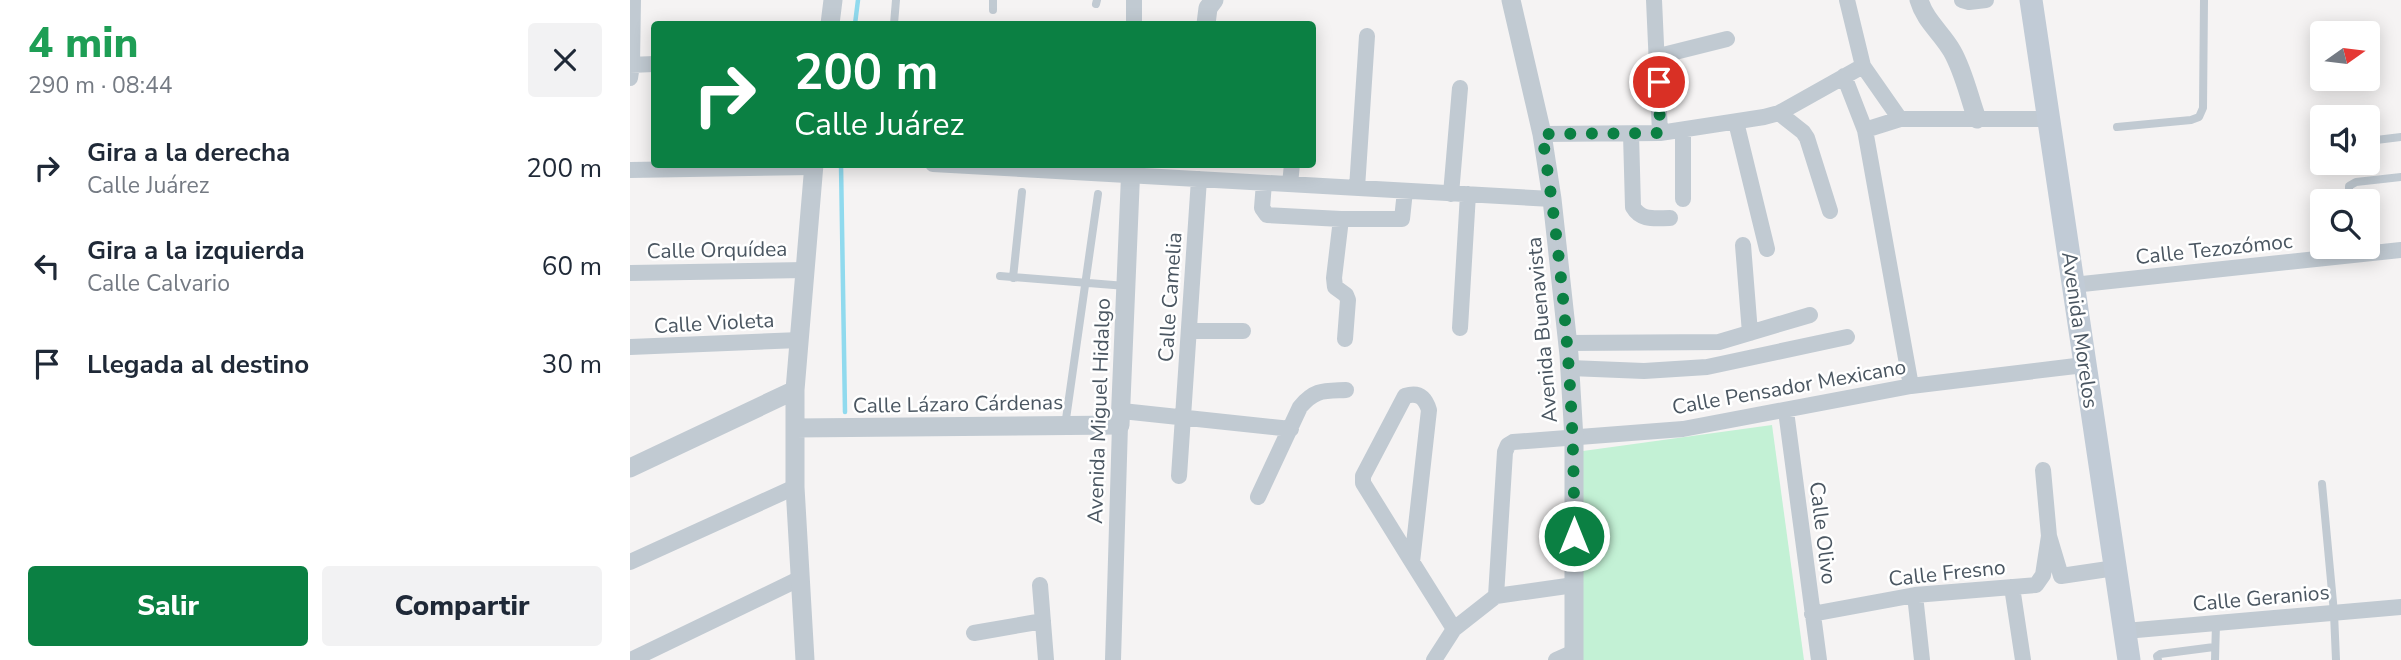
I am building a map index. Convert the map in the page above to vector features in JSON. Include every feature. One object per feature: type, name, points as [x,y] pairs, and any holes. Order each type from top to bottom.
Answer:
[{"type":"main road","name":"Avenida Morelos","points":[[2031,0],[2129,660]]},
{"type":"street","points":[[633,0],[631,69],[651,65]]},
{"type":"street","points":[[830,21],[833,0]]},
{"type":"street","points":[[1134,0],[1134,21]]},
{"type":"street","points":[[1206,21],[1208,8],[1214,0]]},
{"type":"street","name":"Avenida Buenavista","points":[[1511,0],[1542,134],[1568,343],[1574,439],[1574,585],[1568,657]]},
{"type":"street","points":[[1654,0],[1660,133]]},
{"type":"street","points":[[1847,0],[1863,66],[1900,119]]},
{"type":"street","points":[[1919,0],[1927,19],[1951,49],[1959,65],[1977,120]]},
{"type":"street","points":[[1962,0],[1986,0]]},
{"type":"street","points":[[1357,188],[1367,36]]},
{"type":"street","points":[[1658,56],[1727,39]]},
{"type":"street","points":[[1542,134],[1660,133],[1779,113],[1863,66]]},
{"type":"street","points":[[1844,76],[1865,130],[1911,386]]},
{"type":"street","points":[[1451,194],[1460,88]]},
{"type":"street","points":[[1779,113],[1807,138],[1830,211]]},
{"type":"street","points":[[1865,130],[1900,119],[2050,118]]},
{"type":"street","points":[[1736,122],[1767,249]]},
{"type":"street","points":[[1683,130],[1683,199]]},
{"type":"street","points":[[1631,134],[1633,206],[1637,215],[1644,218],[1670,219]]},
{"type":"street","points":[[630,170],[722,168]]},
{"type":"street","points":[[805,660],[795,487],[795,390],[813,168]]},
{"type":"street","points":[[1065,168],[1131,170],[1199,179],[1552,199]]},
{"type":"street","points":[[1290,184],[1292,168]]},
{"type":"street","name":"Avenida Miguel Hidalgo","points":[[1113,660],[1131,170]]},
{"type":"street","name":"Calle Camelia","points":[[1179,476],[1199,179]]},
{"type":"street","points":[[1264,183],[1262,208],[1267,215],[1402,219],[1405,191]]},
{"type":"street","points":[[1460,328],[1468,194]]},
{"type":"street","points":[[1341,219],[1334,278],[1335,287],[1349,300],[1345,340]]},
{"type":"street","points":[[1743,244],[1750,334]]},
{"type":"street","name":"Calle Tezozómoc","points":[[2073,285],[2401,250]]},
{"type":"street","name":"Calle Orquídea","points":[[630,273],[805,270]]},
{"type":"street","points":[[1568,343],[1706,344],[1811,315]]},
{"type":"street","points":[[1189,331],[1243,331]]},
{"type":"street","points":[[1570,368],[1644,371],[1707,367],[1847,337]]},
{"type":"street","name":"Calle Violeta","points":[[630,347],[800,340]]},
{"type":"street","name":"Calle Pensador Mexicano","points":[[1496,596],[1505,452],[1513,442],[1683,429],[1911,386],[2084,365]]},
{"type":"street","points":[[630,468],[795,390]]},
{"type":"street","points":[[1258,497],[1300,407],[1309,396],[1318,391],[1346,390]]},
{"type":"street","points":[[1412,562],[1429,410],[1421,396],[1412,394],[1405,396],[1363,476],[1363,483],[1412,562],[1454,629]]},
{"type":"street","name":"Calle Olivo","points":[[1786,411],[1819,660]]},
{"type":"street","points":[[1121,418],[1183,417],[1291,429]]},
{"type":"street","name":"Calle Lázaro Cárdenas","points":[[795,428],[1065,426],[1121,418]]},
{"type":"street","points":[[2043,470],[2049,536],[2061,576],[2115,568]]},
{"type":"street","points":[[630,562],[795,487]]},
{"type":"street","name":"Calle Fresno","points":[[1812,614],[1915,595],[2029,588],[2040,581],[2043,575],[2049,536]]},
{"type":"street","points":[[631,660],[801,578]]},
{"type":"street","points":[[1040,585],[1046,660]]},
{"type":"street","points":[[1434,660],[1454,629],[1496,596],[1574,585]]},
{"type":"street","points":[[2012,587],[2023,660]]},
{"type":"street","points":[[1915,595],[1922,660]]},
{"type":"street","name":"Calle Geranios","points":[[2125,631],[2401,607]]},
{"type":"street","points":[[974,633],[1043,621]]},
{"type":"lane","points":[[894,21],[896,0]]},
{"type":"lane","points":[[993,0],[993,10]]},
{"type":"lane","points":[[2117,127],[2199,117],[2203,108],[2204,0]]},
{"type":"lane","points":[[2380,140],[2401,137]]},
{"type":"lane","points":[[2349,189],[2349,186],[2356,182],[2401,177]]},
{"type":"lane","points":[[1013,278],[1022,192]]},
{"type":"lane","points":[[1065,426],[1098,194]]},
{"type":"lane","points":[[1000,276],[1085,285],[1126,286]]},
{"type":"lane","points":[[2322,484],[2336,660]]},
{"type":"lane","points":[[2215,660],[2216,623]]},
{"type":"lane","points":[[2158,660],[2157,656],[2160,654],[2214,647]]},
{"type":"green space","points":[[1772,425],[1804,660],[1583,660],[1583,451]]},
{"type":"waterway","points":[[855,21],[858,0]]},
{"type":"waterway","points":[[841,168],[845,412]]},
{"type":"route","points":[[1574,536],[1574,439],[1569,355],[1542,134],[1660,133],[1659,82]]}]
